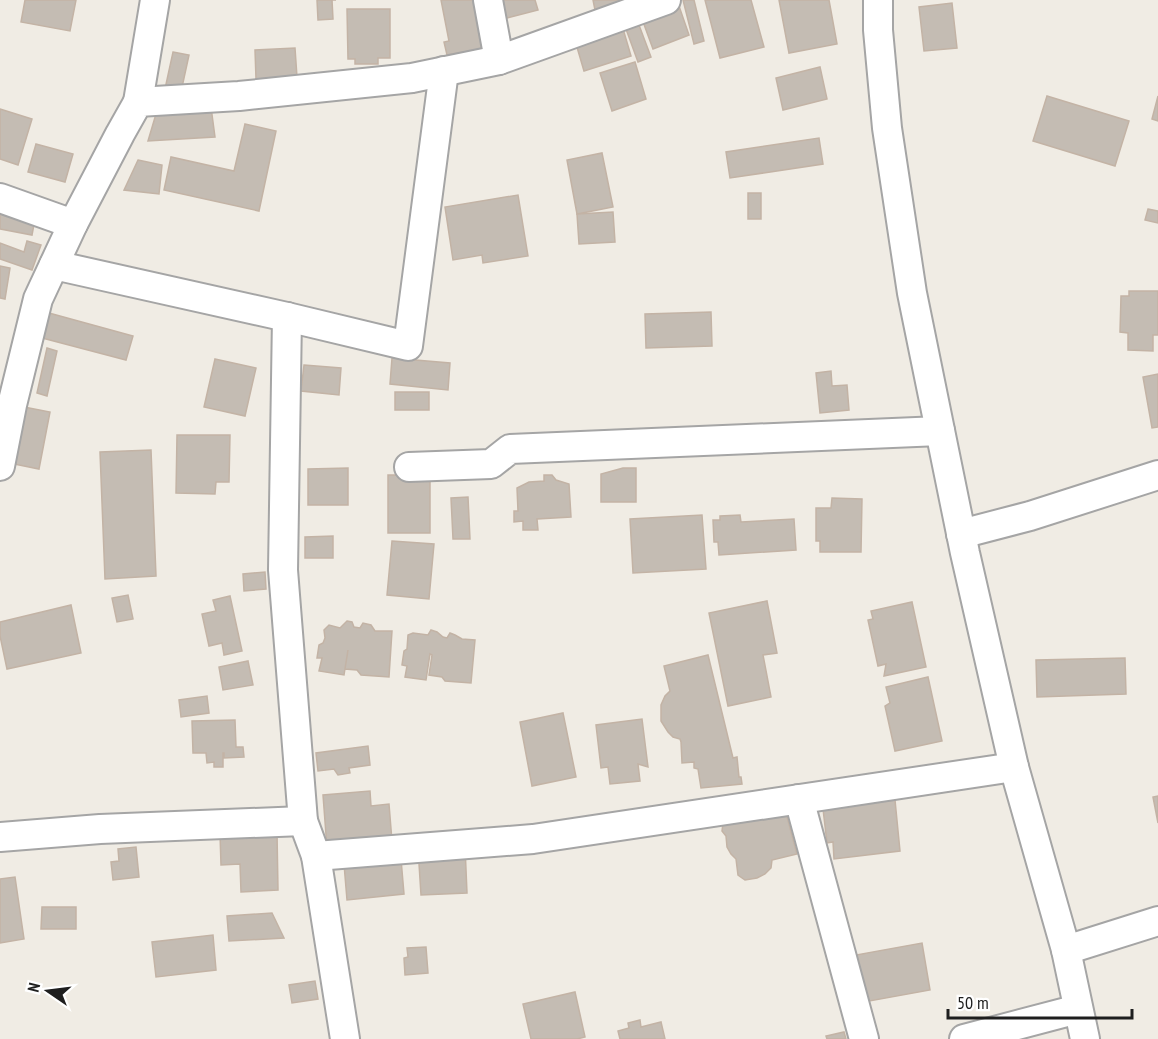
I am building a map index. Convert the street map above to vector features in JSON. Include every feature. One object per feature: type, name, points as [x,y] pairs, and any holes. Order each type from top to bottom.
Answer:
[{"type":"street","points":[[0,466],[12,405],[38,299],[73,224],[138,102],[155,0]]},
{"type":"street","points":[[488,0],[500,60]]},
{"type":"street","points":[[138,102],[239,96],[412,78],[500,60],[666,0]]},
{"type":"street","points":[[878,0],[878,30],[887,128],[912,293],[961,534],[1014,767],[1066,951],[1085,1039]]},
{"type":"street","points":[[54,265],[408,346],[444,71]]},
{"type":"street","points":[[0,198],[73,224]]},
{"type":"street","points":[[287,317],[283,570],[303,820],[316,856],[345,1039]]},
{"type":"street","points":[[410,466],[491,464],[510,449],[940,431]]},
{"type":"street","points":[[961,534],[1030,516],[1158,475]]},
{"type":"street","points":[[316,856],[533,839],[1014,767]]},
{"type":"street","points":[[799,799],[864,1039]]},
{"type":"street","points":[[0,837],[100,829],[303,820]]},
{"type":"street","points":[[1066,951],[1158,921]]},
{"type":"street","points":[[963,1039],[1078,1009]]},
{"type":"building","points":[[25,0],[76,0],[70,31],[21,22]]},
{"type":"building","points":[[317,0],[332,0],[333,19],[318,20]]},
{"type":"building","points":[[441,0],[476,0],[485,48],[447,55],[444,42],[449,41]]},
{"type":"building","points":[[494,0],[535,0],[538,10],[499,20]]},
{"type":"building","points":[[593,0],[631,0],[595,10]]},
{"type":"building","points":[[683,0],[694,0],[704,41],[694,44]]},
{"type":"building","points":[[705,0],[751,0],[764,47],[720,58]]},
{"type":"building","points":[[779,0],[829,0],[837,44],[789,53]]},
{"type":"building","points":[[952,3],[957,48],[924,51],[919,7]]},
{"type":"building","points":[[679,6],[689,35],[653,49],[642,19]]},
{"type":"building","points":[[347,9],[390,9],[390,58],[378,58],[378,64],[355,64],[355,59],[348,59]]},
{"type":"building","points":[[621,22],[631,56],[584,71],[574,37]]},
{"type":"building","points":[[639,25],[651,57],[638,62],[626,29]]},
{"type":"building","points":[[295,48],[297,77],[256,79],[255,50]]},
{"type":"building","points":[[173,52],[189,55],[181,92],[165,89]]},
{"type":"building","points":[[635,62],[646,99],[612,111],[600,73]]},
{"type":"building","points":[[820,67],[827,99],[783,110],[776,78]]},
{"type":"building","points":[[1047,96],[1129,121],[1115,166],[1033,141]]},
{"type":"building","points":[[1158,96],[1158,121],[1152,119]]},
{"type":"building","points":[[211,107],[215,137],[148,141],[156,114]]},
{"type":"building","points":[[0,109],[32,119],[18,165],[0,159]]},
{"type":"building","points":[[245,124],[276,131],[259,211],[164,190],[171,157],[234,171]]},
{"type":"building","points":[[819,138],[823,164],[730,178],[726,152]]},
{"type":"building","points":[[36,144],[73,154],[65,182],[28,172]]},
{"type":"building","points":[[602,153],[613,207],[577,214],[567,160]]},
{"type":"building","points":[[138,160],[162,165],[159,194],[124,190]]},
{"type":"building","points":[[748,193],[761,193],[761,219],[748,219]]},
{"type":"building","points":[[518,195],[528,256],[483,263],[482,255],[453,260],[445,207]]},
{"type":"building","points":[[1148,209],[1158,211],[1158,223],[1145,220]]},
{"type":"building","points":[[0,212],[35,219],[32,235],[0,229]]},
{"type":"building","points":[[613,212],[615,242],[579,244],[577,214]]},
{"type":"building","points":[[27,241],[41,245],[32,270],[0,259],[0,243],[24,252]]},
{"type":"building","points":[[0,266],[10,268],[5,299],[0,298]]},
{"type":"building","points":[[1129,291],[1158,291],[1158,335],[1153,335],[1153,351],[1128,350],[1128,333],[1120,332],[1121,296],[1129,296]]},
{"type":"building","points":[[711,312],[712,346],[646,348],[645,314]]},
{"type":"building","points":[[49,313],[133,336],[126,360],[42,338]]},
{"type":"building","points":[[47,348],[57,351],[47,396],[37,393]]},
{"type":"building","points":[[392,358],[450,363],[448,390],[390,384]]},
{"type":"building","points":[[215,359],[256,368],[245,416],[204,407]]},
{"type":"building","points":[[304,365],[341,368],[339,395],[301,391]]},
{"type":"building","points":[[831,371],[832,386],[847,385],[849,410],[820,413],[816,373]]},
{"type":"building","points":[[1158,374],[1158,427],[1152,428],[1143,377]]},
{"type":"building","points":[[395,392],[429,392],[429,410],[395,410]]},
{"type":"building","points":[[19,406],[50,412],[39,469],[9,463]]},
{"type":"building","points":[[177,435],[230,435],[229,482],[216,482],[215,494],[176,493]]},
{"type":"building","points":[[151,450],[156,576],[105,579],[100,452]]},
{"type":"building","points":[[348,468],[348,505],[308,505],[308,469]]},
{"type":"building","points":[[623,468],[636,468],[636,502],[601,502],[601,474]]},
{"type":"building","points":[[388,475],[430,475],[430,533],[388,533]]},
{"type":"building","points":[[544,475],[552,475],[556,480],[569,484],[571,517],[537,519],[538,530],[523,530],[523,521],[514,522],[514,511],[518,511],[517,488],[529,482],[544,481]]},
{"type":"building","points":[[468,497],[470,539],[453,539],[451,498]]},
{"type":"building","points":[[832,498],[862,499],[861,552],[820,552],[820,541],[816,541],[816,508],[831,508]]},
{"type":"building","points":[[702,515],[706,569],[633,573],[630,519]]},
{"type":"building","points":[[740,515],[741,522],[794,519],[796,550],[719,555],[718,542],[714,542],[713,520],[720,520],[720,516]]},
{"type":"building","points":[[333,536],[333,558],[305,558],[305,537]]},
{"type":"building","points":[[392,541],[434,544],[429,599],[387,595]]},
{"type":"building","points":[[265,572],[266,589],[244,591],[243,574]]},
{"type":"building","points":[[128,595],[133,619],[117,622],[112,598]]},
{"type":"building","points":[[230,596],[242,651],[224,655],[222,643],[209,646],[202,614],[216,611],[213,600]]},
{"type":"building","points":[[767,601],[777,653],[763,655],[771,697],[728,706],[709,613]]},
{"type":"building","points":[[912,602],[926,667],[884,676],[886,664],[878,666],[868,620],[873,619],[871,611]]},
{"type":"building","points":[[71,605],[81,653],[7,669],[0,636],[0,622]]},
{"type":"building","points":[[347,621],[352,622],[354,627],[360,628],[363,623],[371,625],[375,631],[392,631],[389,677],[361,675],[357,670],[345,669],[348,650],[344,675],[319,671],[322,658],[317,658],[319,645],[325,638],[324,630],[329,625],[340,628]]},
{"type":"building","points":[[431,630],[447,638],[450,633],[462,639],[475,640],[471,683],[445,681],[442,677],[429,675],[432,655],[430,654],[426,680],[405,677],[407,666],[402,665],[408,635],[413,633],[428,635]]},
{"type":"building","points":[[708,655],[733,758],[737,757],[742,784],[701,788],[698,769],[694,768],[694,762],[682,763],[680,739],[673,737],[661,721],[661,705],[670,691],[664,666]]},
{"type":"building","points":[[1125,658],[1126,694],[1037,697],[1036,660]]},
{"type":"building","points":[[248,661],[253,685],[223,690],[219,667]]},
{"type":"building","points":[[928,677],[942,741],[895,751],[885,706],[890,703],[886,687]]},
{"type":"building","points":[[207,696],[209,713],[181,717],[179,700]]},
{"type":"building","points":[[563,713],[576,777],[532,786],[520,722]]},
{"type":"building","points":[[642,719],[648,767],[638,764],[640,781],[610,784],[608,767],[601,768],[596,725]]},
{"type":"building","points":[[235,720],[236,747],[243,747],[244,757],[224,758],[223,753],[223,767],[214,767],[214,762],[207,763],[206,753],[193,753],[192,721]]},
{"type":"building","points":[[368,746],[370,765],[349,768],[350,773],[338,775],[334,769],[318,771],[316,753]]},
{"type":"building","points":[[370,791],[371,806],[389,804],[392,841],[327,848],[323,795]]},
{"type":"building","points":[[1158,796],[1158,823],[1153,797]]},
{"type":"building","points":[[895,800],[900,851],[834,859],[833,842],[827,843],[823,809]]},
{"type":"building","points":[[761,813],[763,820],[786,813],[797,854],[772,860],[771,868],[765,874],[745,880],[738,875],[736,859],[727,847],[726,836],[722,831],[723,823],[742,815],[749,821],[753,820]]},
{"type":"building","points":[[277,832],[278,890],[241,892],[240,864],[221,865],[220,834]]},
{"type":"building","points":[[465,846],[467,893],[421,895],[418,848]]},
{"type":"building","points":[[136,847],[139,877],[113,880],[111,862],[119,861],[118,849]]},
{"type":"building","points":[[401,859],[404,894],[347,900],[344,864]]},
{"type":"building","points":[[15,877],[24,939],[0,943],[0,879]]},
{"type":"building","points":[[42,907],[76,907],[76,929],[41,929]]},
{"type":"building","points":[[272,913],[284,938],[229,941],[227,916]]},
{"type":"building","points":[[213,935],[216,970],[156,977],[152,942]]},
{"type":"building","points":[[922,943],[930,990],[864,1002],[856,955]]},
{"type":"building","points":[[426,947],[428,973],[405,975],[404,958],[408,957],[407,948]]},
{"type":"building","points":[[315,981],[318,999],[292,1003],[289,985]]},
{"type":"building","points":[[575,992],[585,1037],[531,1039],[523,1004]]},
{"type":"building","points":[[640,1020],[641,1027],[661,1022],[665,1039],[620,1039],[618,1031],[629,1028],[628,1023]]},
{"type":"building","points":[[844,1032],[846,1039],[827,1039],[826,1036]]}]
